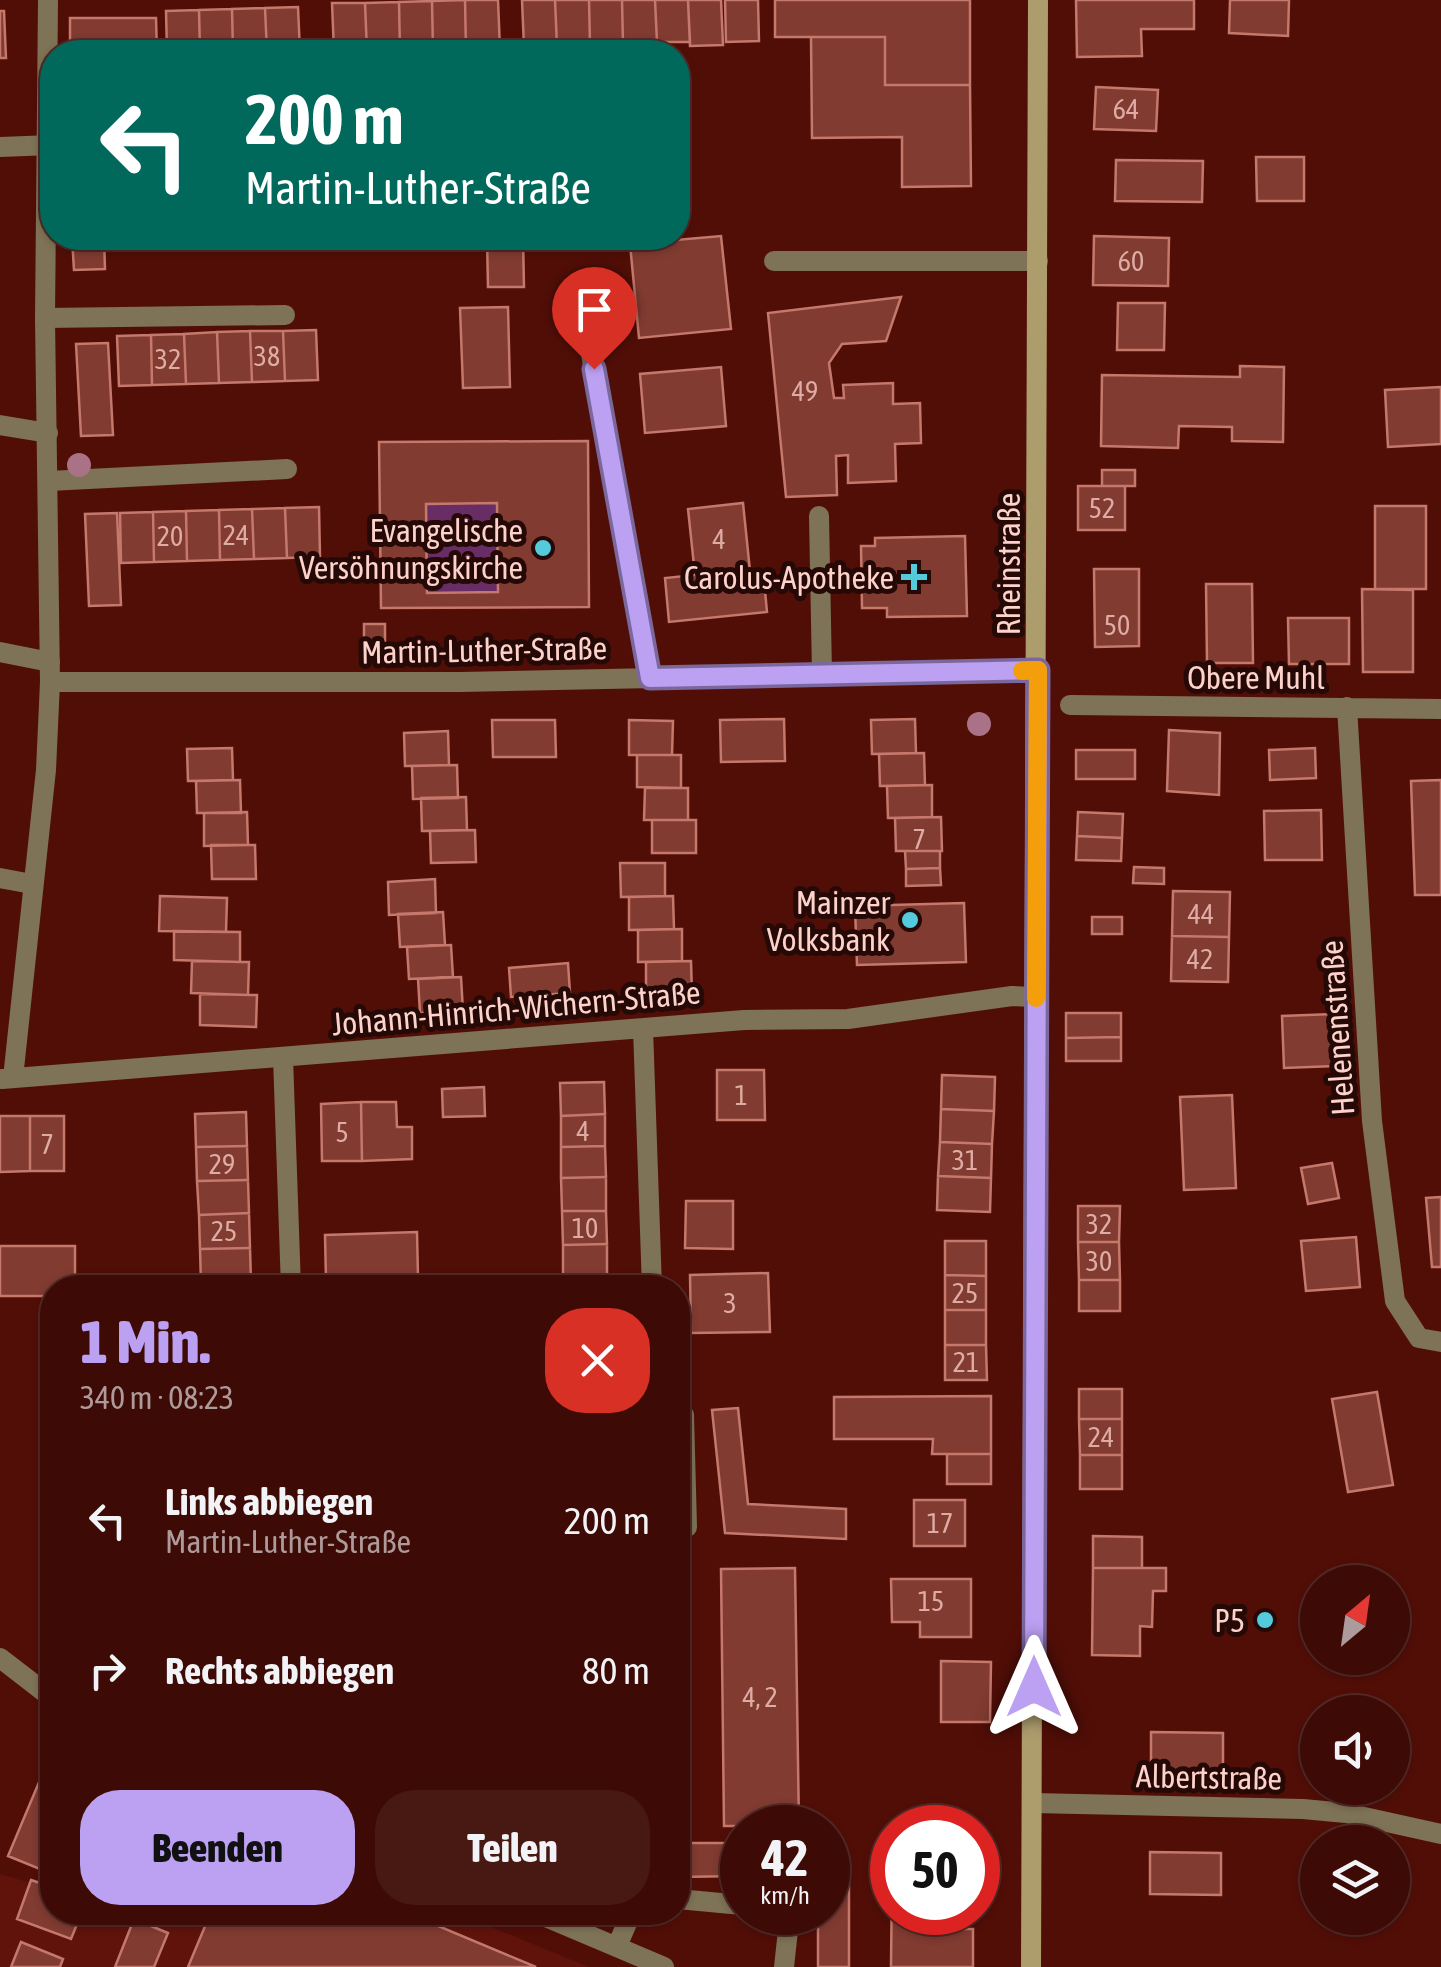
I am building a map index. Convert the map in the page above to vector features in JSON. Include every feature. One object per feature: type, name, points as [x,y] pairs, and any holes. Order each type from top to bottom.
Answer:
[{"type":"main road","name":"Rheinstraße","points":[[1031,1967],[1038,0]]},
{"type":"street","points":[[48,0],[48,40]]},
{"type":"street","points":[[0,147],[40,145]]},
{"type":"street","points":[[6,1079],[46,770],[50,672],[47,250]]},
{"type":"street","points":[[774,261],[1038,261]]},
{"type":"street","points":[[580,292],[650,678]]},
{"type":"street","points":[[45,318],[285,315]]},
{"type":"street","points":[[0,424],[48,433]]},
{"type":"street","points":[[49,481],[287,469]]},
{"type":"street","points":[[819,516],[822,674]]},
{"type":"street","name":"Martin-Luther-Straße","points":[[0,652],[50,672],[650,678],[1038,670]]},
{"type":"street","name":"Obere Muhl","points":[[1070,705],[1441,708]]},
{"type":"street","name":"Helenenstraße","points":[[1347,707],[1372,1120],[1395,1301],[1419,1338],[1441,1342]]},
{"type":"street","points":[[0,878],[32,884]]},
{"type":"street","name":"Johann-Hinrich-Wichern-Straße","points":[[6,1079],[744,1020],[848,1020],[1012,996],[1036,997]]},
{"type":"street","points":[[642,1028],[652,1275]]},
{"type":"street","points":[[283,1056],[291,1275]]},
{"type":"street","points":[[0,1658],[40,1689]]},
{"type":"street","name":"Albertstraße","points":[[1033,1804],[1303,1809],[1346,1813],[1441,1834]]},
{"type":"street","points":[[690,1900],[720,1903]]},
{"type":"street","points":[[566,1925],[664,1967]]},
{"type":"street","points":[[617,1946],[626,1925]]},
{"type":"street","points":[[784,1967],[787,1935]]},
{"type":"shaded area","points":[[497,503],[498,592],[427,593],[426,504]]},
{"type":"shaded area","points":[[0,1874],[40,1886],[40,1925],[486,1925],[589,1967],[0,1967]]},
{"type":"building","points":[[465,0],[498,0],[500,40],[466,40]]},
{"type":"building","points":[[465,0],[466,40],[433,40],[432,1]]},
{"type":"building","points":[[522,0],[555,0],[557,40],[524,40]]},
{"type":"building","points":[[555,0],[589,0],[590,40],[557,40]]},
{"type":"building","points":[[589,0],[622,0],[623,40],[590,40]]},
{"type":"building","points":[[622,0],[655,0],[657,40],[623,40]]},
{"type":"building","points":[[655,0],[688,0],[690,40],[657,40]]},
{"type":"building","points":[[688,0],[721,0],[723,45],[690,46]]},
{"type":"building","points":[[725,0],[758,0],[759,41],[726,42]]},
{"type":"building","points":[[775,0],[970,0],[970,85],[885,85],[885,37],[775,37]]},
{"type":"building","points":[[1076,0],[1194,0],[1194,29],[1141,29],[1142,56],[1077,57]]},
{"type":"building","points":[[1230,0],[1289,0],[1288,36],[1229,33]]},
{"type":"building","points":[[432,1],[433,40],[400,40],[399,2]]},
{"type":"building","points":[[399,2],[400,40],[367,40],[365,3]]},
{"type":"building","points":[[332,3],[365,3],[367,40],[334,40]]},
{"type":"building","points":[[298,7],[299,40],[266,40],[265,8]]},
{"type":"building","points":[[265,8],[266,40],[233,40],[232,9]]},
{"type":"building","points":[[232,9],[233,40],[200,40],[199,10]]},
{"type":"building","points":[[199,10],[200,40],[167,40],[166,11]]},
{"type":"building","points":[[0,11],[4,11],[6,58],[0,58]]},
{"type":"building","points":[[70,18],[156,18],[157,40],[70,40]]},
{"type":"building","points":[[811,37],[885,37],[885,85],[970,85],[971,186],[902,187],[902,137],[812,138]]},
{"type":"building","points":[[1096,87],[1158,90],[1156,131],[1094,129]]},
{"type":"building","points":[[1256,157],[1304,157],[1304,201],[1257,201]]},
{"type":"building","points":[[1116,160],[1203,161],[1202,202],[1115,201]]},
{"type":"building","points":[[721,236],[731,329],[639,338],[631,250],[690,250],[690,239]]},
{"type":"building","points":[[1094,236],[1169,238],[1168,286],[1093,285]]},
{"type":"building","points":[[73,250],[104,250],[105,269],[74,270]]},
{"type":"building","points":[[487,250],[523,250],[524,287],[488,287]]},
{"type":"building","points":[[901,297],[886,341],[842,344],[829,363],[834,398],[844,398],[843,385],[893,383],[893,404],[920,403],[921,443],[895,444],[896,481],[848,483],[848,455],[836,456],[837,495],[786,497],[768,313]]},
{"type":"building","points":[[1118,303],[1165,303],[1164,350],[1117,350]]},
{"type":"building","points":[[508,307],[510,387],[463,388],[460,308]]},
{"type":"building","points":[[316,330],[318,380],[285,381],[283,331]]},
{"type":"building","points":[[250,331],[283,331],[285,381],[252,382]]},
{"type":"building","points":[[250,331],[252,382],[219,383],[217,332]]},
{"type":"building","points":[[217,332],[219,383],[186,384],[184,334]]},
{"type":"building","points":[[184,334],[186,384],[152,385],[151,335]]},
{"type":"building","points":[[151,335],[152,385],[119,386],[117,336]]},
{"type":"building","points":[[108,343],[113,435],[81,436],[76,344]]},
{"type":"building","points":[[1240,366],[1284,367],[1283,442],[1232,441],[1232,427],[1179,426],[1178,448],[1101,446],[1102,375],[1240,377]]},
{"type":"building","points":[[721,367],[726,426],[645,433],[640,374]]},
{"type":"building","points":[[1441,387],[1441,444],[1388,447],[1385,390]]},
{"type":"building","name":"Evangelische Versöhnungskirche","points":[[588,441],[589,607],[381,608],[379,442]],"holes":[[[497,503],[498,592],[427,593],[426,504]]]},
{"type":"building","points":[[1102,470],[1135,470],[1135,486],[1102,486]]},
{"type":"building","points":[[1078,486],[1125,486],[1125,530],[1078,530]]},
{"type":"building","points":[[743,503],[750,571],[763,570],[767,612],[669,622],[665,578],[695,575],[688,509]]},
{"type":"building","points":[[1375,506],[1426,506],[1426,589],[1375,589]]},
{"type":"building","points":[[319,507],[320,557],[287,558],[285,508]]},
{"type":"building","points":[[285,508],[287,558],[254,559],[252,509]]},
{"type":"building","points":[[252,509],[254,559],[220,560],[219,510]]},
{"type":"building","points":[[219,510],[220,560],[187,561],[186,511]]},
{"type":"building","points":[[186,511],[187,561],[154,562],[153,512]]},
{"type":"building","points":[[153,512],[154,562],[121,563],[120,513]]},
{"type":"building","points":[[117,513],[121,605],[89,606],[85,514]]},
{"type":"building","name":"Carolus-Apotheke","points":[[965,536],[967,616],[887,617],[887,608],[862,608],[861,546],[875,546],[875,538]]},
{"type":"building","points":[[1094,569],[1139,569],[1139,646],[1095,647]]},
{"type":"building","points":[[1206,584],[1252,584],[1253,663],[1207,663]]},
{"type":"building","points":[[1362,589],[1413,590],[1413,672],[1363,672]]},
{"type":"building","points":[[1288,618],[1349,618],[1349,664],[1289,664]]},
{"type":"building","points":[[364,624],[385,624],[385,646],[364,646]]},
{"type":"building","points":[[784,719],[785,761],[721,762],[720,720]]},
{"type":"building","points":[[915,719],[916,753],[872,754],[871,720]]},
{"type":"building","points":[[492,720],[555,720],[556,757],[493,757]]},
{"type":"building","points":[[629,720],[673,721],[672,755],[629,755]]},
{"type":"building","points":[[1169,730],[1220,733],[1219,795],[1167,791]]},
{"type":"building","points":[[448,731],[449,765],[405,766],[404,733]]},
{"type":"building","points":[[232,748],[233,780],[188,781],[187,749]]},
{"type":"building","points":[[1315,748],[1316,778],[1270,780],[1269,750]]},
{"type":"building","points":[[1076,750],[1135,750],[1135,779],[1076,779]]},
{"type":"building","points":[[924,753],[925,785],[880,786],[879,754]]},
{"type":"building","points":[[637,755],[681,755],[681,788],[637,787]]},
{"type":"building","points":[[457,765],[458,798],[413,799],[412,766]]},
{"type":"building","points":[[240,780],[241,813],[197,813],[196,781]]},
{"type":"building","points":[[1441,780],[1441,895],[1415,895],[1411,781]]},
{"type":"building","points":[[932,785],[932,817],[888,818],[887,786]]},
{"type":"building","points":[[645,788],[688,788],[688,820],[644,820]]},
{"type":"building","points":[[466,797],[467,830],[422,831],[421,798]]},
{"type":"building","points":[[1321,810],[1322,860],[1265,860],[1264,811]]},
{"type":"building","points":[[247,812],[248,845],[204,846],[204,813]]},
{"type":"building","points":[[1078,812],[1123,814],[1122,838],[1077,836]]},
{"type":"building","points":[[941,817],[942,851],[896,851],[895,818]]},
{"type":"building","points":[[652,820],[696,820],[696,853],[652,853]]},
{"type":"building","points":[[475,830],[476,862],[431,863],[430,831]]},
{"type":"building","points":[[1077,836],[1122,838],[1121,861],[1076,860]]},
{"type":"building","points":[[211,845],[255,845],[256,879],[212,879]]},
{"type":"building","points":[[905,851],[940,851],[940,868],[906,869]]},
{"type":"building","points":[[620,863],[665,863],[665,896],[621,897]]},
{"type":"building","points":[[1134,867],[1164,868],[1164,884],[1133,883]]},
{"type":"building","points":[[940,868],[941,885],[906,886],[906,869]]},
{"type":"building","points":[[435,879],[436,913],[389,915],[388,882]]},
{"type":"building","points":[[1173,891],[1230,892],[1229,937],[1172,936]]},
{"type":"building","points":[[160,896],[227,898],[226,932],[159,931]]},
{"type":"building","points":[[673,896],[674,929],[629,930],[629,897]]},
{"type":"building","name":"Mainzer Volksbank","points":[[964,903],[966,962],[857,965],[855,906]]},
{"type":"building","points":[[443,912],[445,945],[400,947],[398,914]]},
{"type":"building","points":[[1092,917],[1122,917],[1122,934],[1092,934]]},
{"type":"building","points":[[682,929],[682,961],[638,962],[638,930]]},
{"type":"building","points":[[174,931],[240,932],[240,962],[174,960]]},
{"type":"building","points":[[1172,936],[1229,937],[1228,982],[1171,981]]},
{"type":"building","points":[[451,945],[453,977],[409,979],[407,947]]},
{"type":"building","points":[[192,961],[249,962],[248,995],[191,993]]},
{"type":"building","points":[[691,961],[692,995],[646,996],[646,962]]},
{"type":"building","points":[[568,963],[570,993],[511,997],[509,968]]},
{"type":"building","points":[[461,977],[463,1011],[420,1013],[418,979]]},
{"type":"building","points":[[200,994],[257,995],[256,1027],[200,1025]]},
{"type":"building","points":[[1066,1013],[1121,1013],[1121,1037],[1066,1038]]},
{"type":"building","points":[[1333,1014],[1335,1066],[1284,1068],[1282,1016]]},
{"type":"building","points":[[1121,1037],[1121,1061],[1066,1061],[1066,1038]]},
{"type":"building","points":[[717,1070],[764,1070],[765,1120],[717,1120]]},
{"type":"building","points":[[942,1075],[995,1077],[994,1111],[941,1109]]},
{"type":"building","points":[[604,1082],[605,1114],[561,1116],[560,1083]]},
{"type":"building","points":[[484,1087],[485,1116],[443,1117],[442,1089]]},
{"type":"building","points":[[1232,1095],[1236,1188],[1184,1190],[1180,1097]]},
{"type":"building","points":[[361,1102],[362,1161],[322,1161],[321,1104]]},
{"type":"building","points":[[361,1102],[396,1102],[397,1127],[412,1127],[412,1159],[362,1161]]},
{"type":"building","points":[[941,1109],[994,1111],[992,1144],[940,1142]]},
{"type":"building","points":[[246,1112],[247,1146],[196,1147],[195,1114]]},
{"type":"building","points":[[605,1114],[605,1146],[561,1147],[561,1116]]},
{"type":"building","points":[[0,1116],[30,1116],[30,1171],[0,1172]]},
{"type":"building","points":[[30,1116],[64,1116],[64,1171],[30,1171]]},
{"type":"building","points":[[940,1142],[992,1144],[991,1178],[938,1176]]},
{"type":"building","points":[[247,1146],[248,1180],[197,1181],[196,1147]]},
{"type":"building","points":[[605,1146],[606,1177],[561,1178],[561,1147]]},
{"type":"building","points":[[1332,1163],[1339,1198],[1308,1204],[1301,1168]]},
{"type":"building","points":[[938,1176],[991,1178],[990,1212],[937,1210]]},
{"type":"building","points":[[606,1177],[606,1211],[562,1211],[561,1178]]},
{"type":"building","points":[[248,1180],[249,1213],[199,1215],[197,1181]]},
{"type":"building","points":[[1441,1197],[1441,1267],[1432,1267],[1426,1198]]},
{"type":"building","points":[[686,1201],[733,1201],[733,1249],[685,1248]]},
{"type":"building","points":[[1078,1206],[1120,1206],[1119,1242],[1078,1242]]},
{"type":"building","points":[[562,1211],[606,1211],[607,1244],[563,1245]]},
{"type":"building","points":[[249,1213],[250,1248],[200,1249],[199,1215]]},
{"type":"building","points":[[417,1232],[418,1275],[326,1275],[325,1235]]},
{"type":"building","points":[[1356,1237],[1360,1287],[1306,1291],[1301,1241]]},
{"type":"building","points":[[945,1241],[986,1241],[986,1276],[945,1275]]},
{"type":"building","points":[[1078,1242],[1119,1242],[1120,1280],[1079,1280]]},
{"type":"building","points":[[607,1244],[607,1275],[563,1275],[563,1245]]},
{"type":"building","points":[[0,1246],[75,1246],[75,1275],[40,1275],[40,1296],[0,1296]]},
{"type":"building","points":[[250,1248],[251,1275],[201,1275],[200,1249]]},
{"type":"building","points":[[768,1273],[770,1332],[691,1333],[690,1275]]},
{"type":"building","points":[[945,1275],[986,1276],[986,1310],[945,1310]]},
{"type":"building","points":[[1079,1280],[1120,1280],[1120,1311],[1079,1311]]},
{"type":"building","points":[[945,1310],[986,1310],[986,1345],[945,1345]]},
{"type":"building","points":[[945,1345],[986,1345],[987,1380],[945,1380]]},
{"type":"building","points":[[1079,1389],[1122,1389],[1122,1419],[1079,1419]]},
{"type":"building","points":[[1377,1392],[1393,1485],[1348,1492],[1332,1399]]},
{"type":"building","points":[[991,1396],[991,1454],[932,1454],[933,1439],[834,1439],[834,1397]]},
{"type":"building","points":[[738,1408],[748,1504],[846,1509],[846,1539],[725,1533],[712,1410]]},
{"type":"building","points":[[1079,1419],[1122,1419],[1122,1455],[1080,1455]]},
{"type":"building","points":[[947,1454],[991,1454],[991,1484],[947,1484]]},
{"type":"building","points":[[1080,1455],[1122,1455],[1122,1489],[1080,1489]]},
{"type":"building","points":[[914,1500],[965,1500],[965,1546],[914,1546]]},
{"type":"building","points":[[1093,1536],[1142,1537],[1142,1568],[1093,1568]]},
{"type":"building","points":[[795,1568],[799,1805],[724,1805],[721,1569]]},
{"type":"building","points":[[1093,1568],[1166,1568],[1166,1591],[1153,1591],[1152,1627],[1140,1626],[1140,1656],[1092,1655]]},
{"type":"building","points":[[891,1579],[971,1579],[971,1637],[920,1637],[920,1622],[892,1622]]},
{"type":"building","points":[[941,1661],[991,1662],[990,1722],[941,1722]]},
{"type":"building","points":[[1151,1732],[1223,1733],[1223,1777],[1151,1776]]},
{"type":"building","points":[[40,1780],[40,1869],[8,1856]]},
{"type":"building","points":[[690,1843],[720,1843],[720,1876],[690,1877]]},
{"type":"building","points":[[1150,1852],[1221,1853],[1221,1895],[1150,1894]]},
{"type":"building","points":[[31,1880],[40,1883],[40,1925],[77,1925],[71,1939],[17,1919]]},
{"type":"building","points":[[132,1925],[149,1925],[168,1933],[154,1967],[115,1967]]},
{"type":"building","points":[[206,1925],[436,1925],[536,1967],[188,1967]]},
{"type":"building","points":[[818,1935],[849,1935],[849,1967],[818,1967]]},
{"type":"building","points":[[891,1935],[973,1935],[973,1967],[891,1967]]},
{"type":"building","points":[[21,1942],[63,1959],[60,1967],[11,1967]]},
{"type":"slow traffic","points":[[1022,671],[1038,670],[1036,998]]},
{"type":"place","name":"Evangelische Versöhnungskirche","points":[[543,548]]},
{"type":"place","name":"Carolus-Apotheke","points":[[914,577]]},
{"type":"place","name":"Mainzer Volksbank","points":[[910,920]]},
{"type":"place","name":"P5","points":[[1265,1620]]},
{"type":"route","points":[[594,369],[650,678],[1038,670],[1034,1687]]}]
